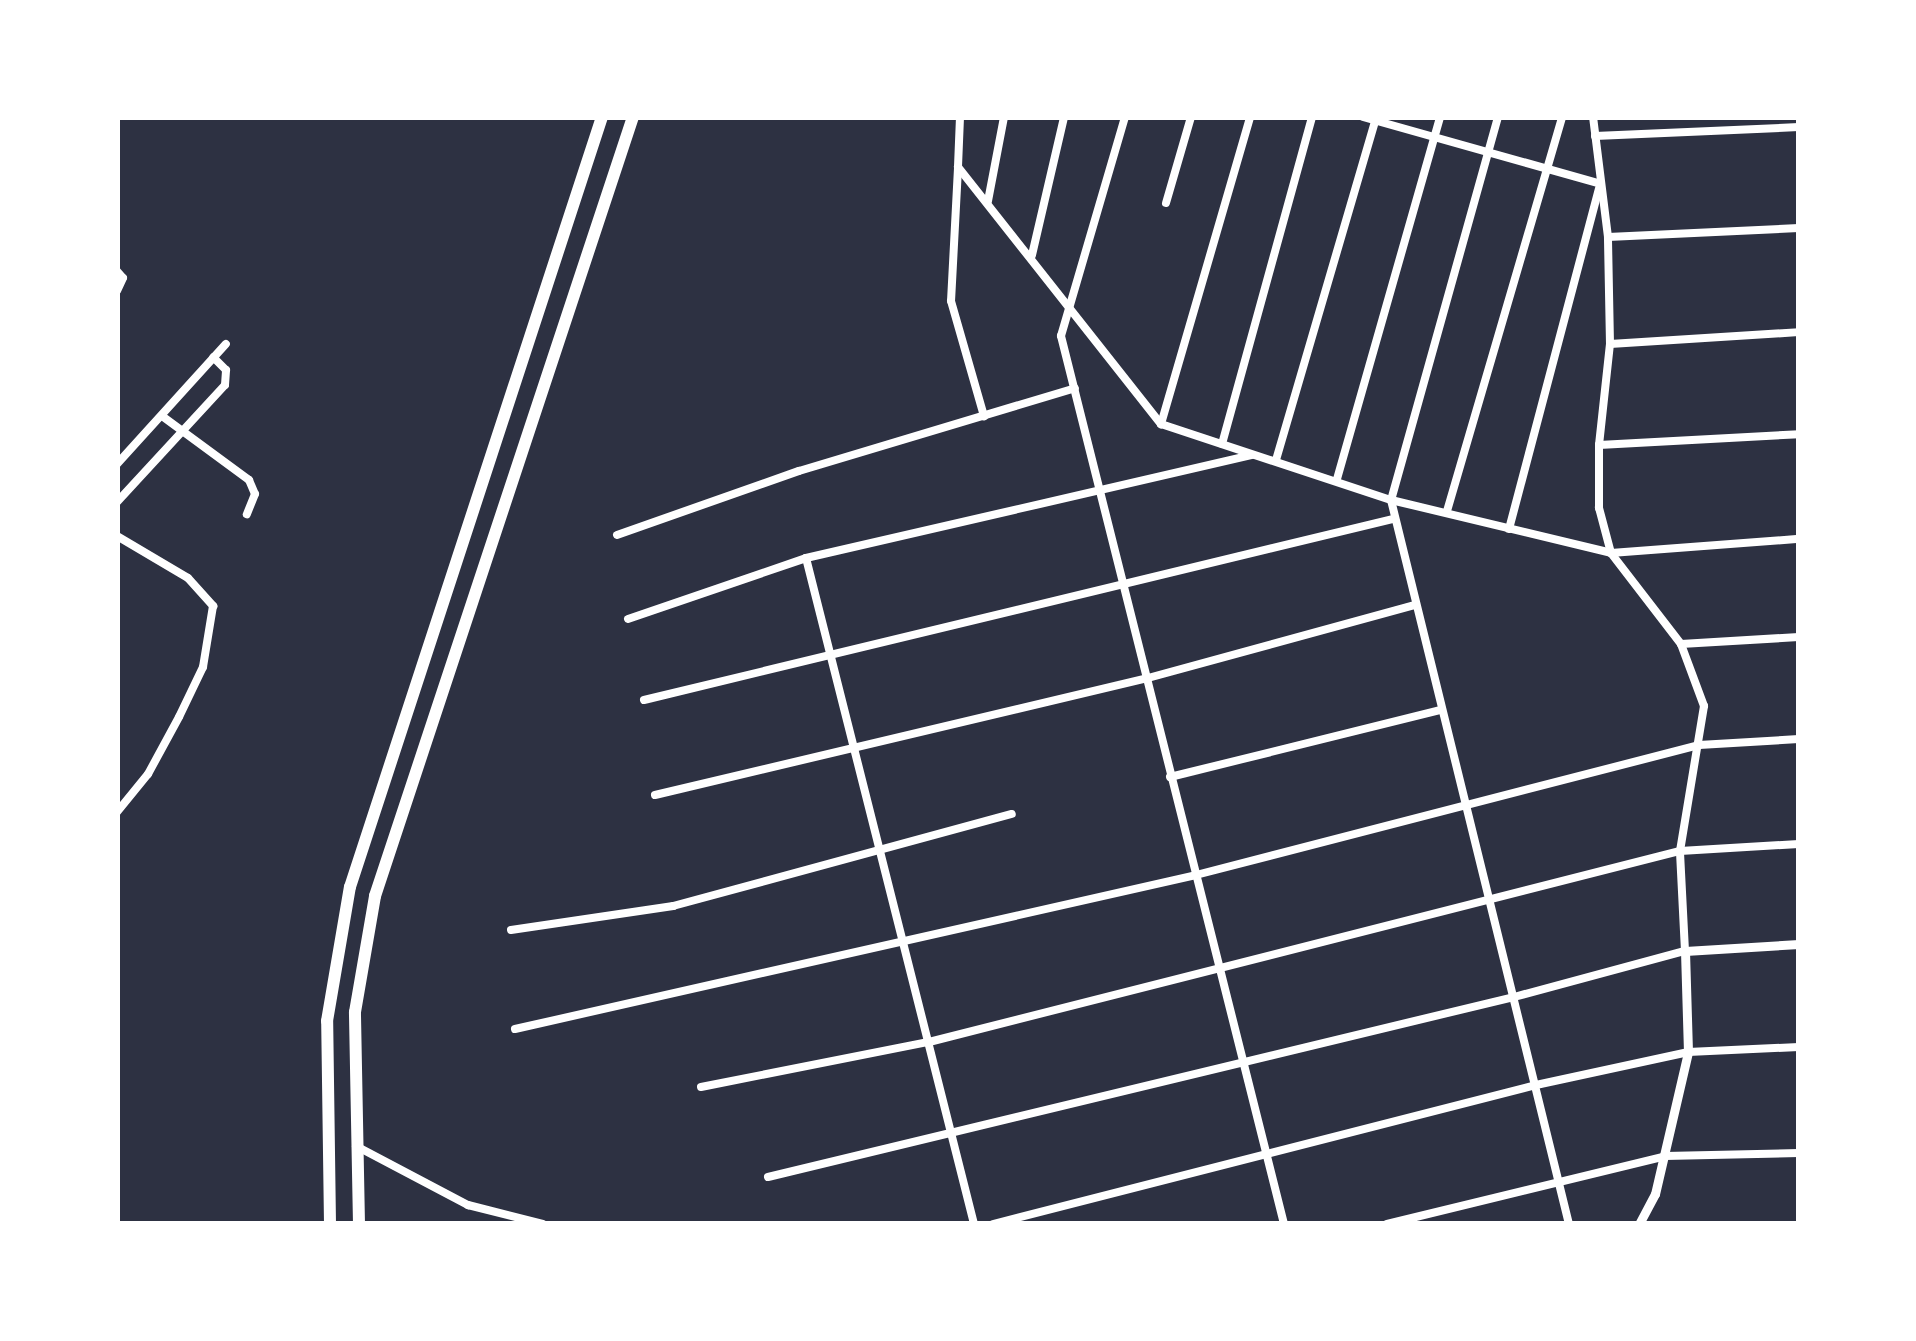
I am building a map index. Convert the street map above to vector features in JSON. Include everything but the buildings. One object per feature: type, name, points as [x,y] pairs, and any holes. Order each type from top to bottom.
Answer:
[{"type":"highway","points":[[330,1224],[326,1021],[350,887],[602,117]]},
{"type":"highway","points":[[359,1224],[355,1012],[375,896],[633,117]]},
{"type":"street","points":[[960,117],[951,301],[984,416]]},
{"type":"street","points":[[988,200],[1004,117]]},
{"type":"street","points":[[1032,255],[1064,117]]},
{"type":"street","points":[[1125,117],[1071,313],[1060,336],[1284,1224]]},
{"type":"street","points":[[1166,203],[1191,117]]},
{"type":"street","points":[[1161,424],[1250,117]]},
{"type":"street","points":[[1222,444],[1312,117]]},
{"type":"street","points":[[1364,117],[1601,184]]},
{"type":"street","points":[[1337,479],[1440,117]]},
{"type":"street","points":[[1498,117],[1391,500],[1569,1224]]},
{"type":"street","points":[[1447,512],[1562,117]]},
{"type":"street","points":[[1593,117],[1608,237],[1610,344],[1599,445],[1599,508],[1611,553],[1681,644],[1704,706],[1680,851],[1688,1052],[1665,1156],[1639,1224]]},
{"type":"street","points":[[1276,460],[1375,118]]},
{"type":"street","points":[[1595,136],[1799,127]]},
{"type":"street","points":[[958,167],[1161,424],[1391,500],[1611,553],[1799,539]]},
{"type":"street","points":[[1509,529],[1601,184]]},
{"type":"street","points":[[1608,237],[1799,228]]},
{"type":"street","points":[[117,271],[123,278],[117,291]]},
{"type":"street","points":[[1610,344],[1799,332]]},
{"type":"street","points":[[117,464],[226,344]]},
{"type":"street","points":[[117,502],[225,385],[226,370],[213,357]]},
{"type":"street","points":[[617,535],[799,471],[1075,388]]},
{"type":"street","points":[[162,416],[249,480],[255,494],[247,514]]},
{"type":"street","points":[[1599,445],[1799,434]]},
{"type":"street","points":[[628,619],[806,558],[1255,455]]},
{"type":"street","points":[[644,700],[1393,519]]},
{"type":"street","points":[[117,536],[188,578],[213,606],[203,667],[148,775],[117,812]]},
{"type":"street","points":[[806,558],[974,1224]]},
{"type":"street","points":[[656,795],[1148,678],[1415,605]]},
{"type":"street","points":[[1681,644],[1799,637]]},
{"type":"street","points":[[1170,776],[1442,710]]},
{"type":"street","points":[[515,1029],[1196,875],[1699,746],[1799,739]]},
{"type":"street","points":[[511,930],[673,906],[1012,814]]},
{"type":"street","points":[[701,1087],[929,1042],[1680,851],[1799,844]]},
{"type":"street","points":[[768,1177],[1514,998],[1684,951],[1799,944]]},
{"type":"street","points":[[993,1224],[1536,1085],[1688,1052],[1799,1048]]},
{"type":"street","points":[[355,1145],[456,1199],[498,1216],[543,1224]]},
{"type":"street","points":[[1387,1224],[1665,1156],[1799,1153]]}]
